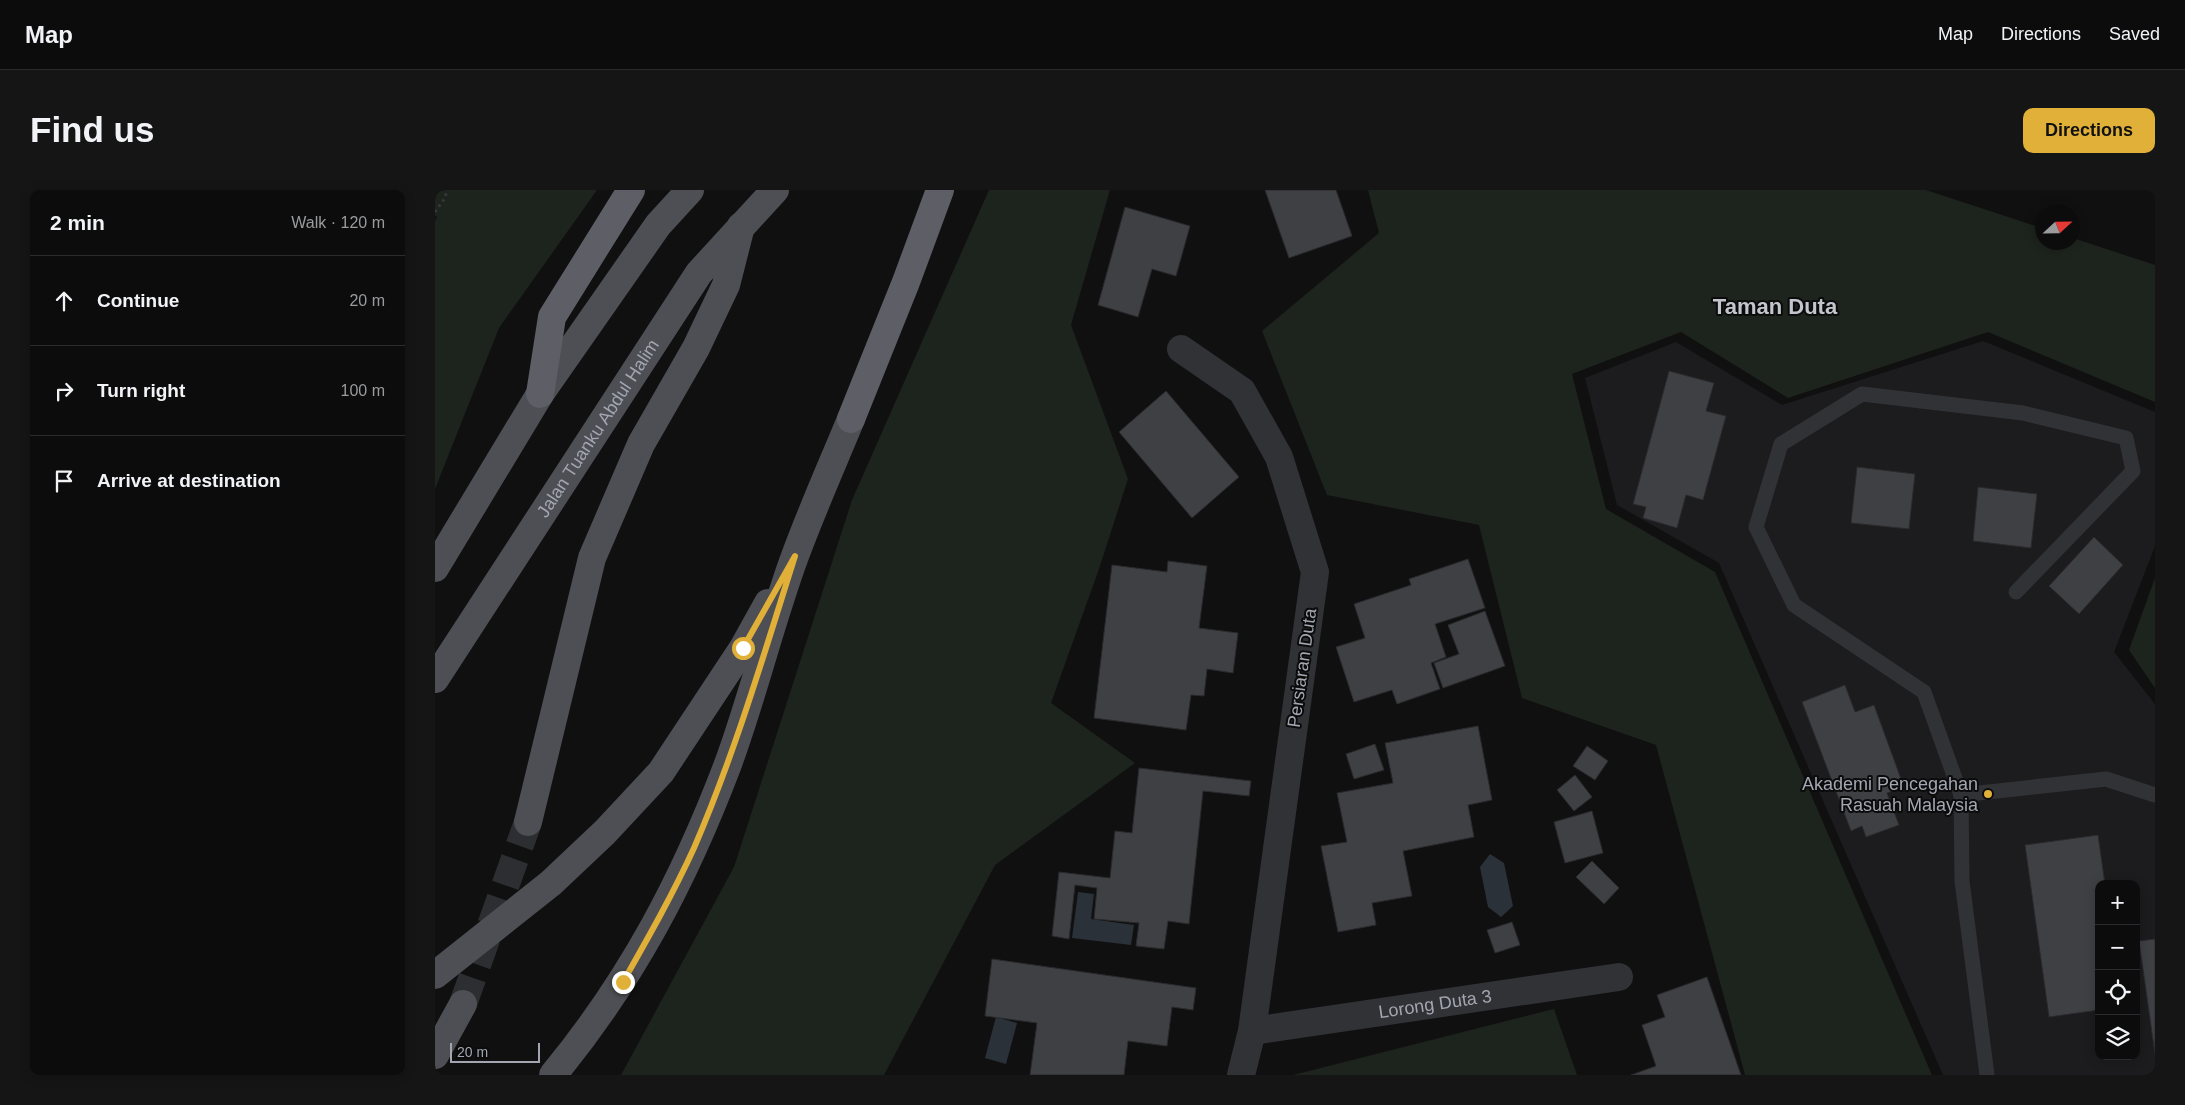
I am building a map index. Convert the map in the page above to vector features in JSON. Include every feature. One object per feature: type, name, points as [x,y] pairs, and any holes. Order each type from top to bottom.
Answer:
[{"type":"highway","points":[[540,394],[551,317],[631,190]]},
{"type":"highway","points":[[851,419],[906,282],[940,190]]},
{"type":"main road","points":[[435,568],[540,394],[658,225],[690,190]]},
{"type":"main road","name":"Jalan Tuanku Abdul Halim","points":[[435,679],[699,273],[775,190]]},
{"type":"main road","points":[[527,822],[592,558],[641,444],[696,348],[726,284],[741,226]]},
{"type":"main road","points":[[553,1075],[623,982],[661,917],[690,857],[728,764],[795,556],[851,419]]},
{"type":"main road","points":[[435,975],[551,883],[605,832],[661,772],[743,648],[795,556]]},
{"type":"main road","points":[[435,1055],[463,1004]]},
{"type":"street","name":"Persiaran Duta","points":[[1181,349],[1242,391],[1279,457],[1315,572],[1251,1031],[1241,1075]]},
{"type":"street","name":"Lorong Duta 3","points":[[1251,1031],[1619,977]]},
{"type":"lane","points":[[1987,1075],[1962,881],[1961,795],[1924,692],[1794,605],[1756,527],[1781,444],[1862,394],[2023,413],[2126,438],[2133,471],[2016,592]]},
{"type":"lane","points":[[1961,795],[2106,778],[2155,795]]},
{"type":"path","points":[[435,212],[445,198],[447,190]]},
{"type":"shaded area","points":[[435,190],[597,190],[499,328],[435,489],[435,221],[437,217],[435,215]]},
{"type":"shaded area","points":[[989,190],[1110,190],[1071,325],[1128,479],[1099,569],[1051,703],[1135,763],[995,865],[884,1075],[621,1075],[734,867],[852,500]]},
{"type":"shaded area","points":[[1368,190],[1926,190],[2035,226],[2035,250],[2080,250],[2080,240],[2155,265],[2155,402],[1988,332],[1788,398],[1681,332],[1572,374],[1606,509],[1715,572],[1932,1075],[1745,1075],[1656,745],[1522,698],[1479,525],[1327,495],[1262,331],[1379,233]]},
{"type":"shaded area","name":"Akademi Pencegahan Rasuah Malaysia","points":[[1983,341],[2155,412],[2155,546],[2114,652],[2155,704],[2155,1075],[1943,1075],[1719,563],[1617,505],[1585,378],[1676,342],[1782,405]]},
{"type":"shaded area","points":[[2155,578],[2155,688],[2129,650]]},
{"type":"shaded area","points":[[1490,854],[1504,863],[1513,906],[1501,917],[1488,907],[1480,867]]},
{"type":"shaded area","points":[[1078,892],[1094,894],[1091,919],[1134,925],[1131,945],[1072,938]]},
{"type":"shaded area","points":[[1554,1009],[1577,1075],[1293,1075]]},
{"type":"shaded area","points":[[996,1017],[1017,1023],[1006,1064],[985,1058]]},
{"type":"building","points":[[1265,190],[1336,190],[1352,236],[1289,258]]},
{"type":"building","points":[[1125,207],[1190,226],[1176,276],[1152,269],[1138,317],[1098,305]]},
{"type":"building","points":[[1669,371],[1714,383],[1706,411],[1726,416],[1703,500],[1686,495],[1677,528],[1643,518],[1646,507],[1633,504]]},
{"type":"building","points":[[1166,391],[1239,477],[1192,518],[1119,432]]},
{"type":"building","points":[[1857,467],[1915,474],[1909,529],[1851,523]]},
{"type":"building","points":[[1978,487],[2037,494],[2031,548],[1973,541]]},
{"type":"building","points":[[2094,537],[2123,565],[2079,614],[2049,586]]},
{"type":"building","points":[[1468,559],[1485,608],[1435,624],[1446,657],[1431,663],[1440,689],[1397,704],[1392,690],[1354,702],[1336,647],[1365,638],[1354,604],[1411,585],[1409,579]]},
{"type":"building","points":[[1168,561],[1207,566],[1199,628],[1238,633],[1233,673],[1207,669],[1204,696],[1191,695],[1186,730],[1094,718],[1112,565],[1167,572]]},
{"type":"building","points":[[1485,611],[1505,666],[1443,688],[1434,663],[1459,654],[1448,625]]},
{"type":"building","points":[[1845,685],[1855,712],[1874,705],[1904,787],[1887,793],[1899,825],[1866,837],[1862,826],[1851,831],[1802,702]]},
{"type":"building","points":[[1478,726],[1492,800],[1468,805],[1474,837],[1403,851],[1412,896],[1372,903],[1376,925],[1338,932],[1321,846],[1347,842],[1337,793],[1393,783],[1385,743]]},
{"type":"building","points":[[1375,744],[1384,770],[1354,779],[1346,754]]},
{"type":"building","points":[[1587,746],[1608,761],[1595,780],[1573,766]]},
{"type":"building","points":[[1139,768],[1251,781],[1249,796],[1203,791],[1189,924],[1168,921],[1164,949],[1136,946],[1139,923],[1094,919],[1097,888],[1075,885],[1069,939],[1052,936],[1059,872],[1110,878],[1115,831],[1132,833]]},
{"type":"building","points":[[1575,775],[1592,797],[1574,811],[1557,790]]},
{"type":"building","points":[[1592,811],[1603,853],[1565,863],[1554,822]]},
{"type":"building","points":[[2098,835],[2104,880],[2095,880],[2095,1011],[2049,1017],[2025,845]]},
{"type":"building","points":[[1592,861],[1619,888],[1604,904],[1576,877]]},
{"type":"building","points":[[1512,922],[1520,945],[1495,953],[1487,930]]},
{"type":"building","points":[[2155,939],[2155,1054],[2140,948],[2140,941]]},
{"type":"building","points":[[992,959],[1196,988],[1193,1010],[1172,1007],[1167,1046],[1128,1041],[1124,1075],[1030,1075],[1037,1023],[985,1016]]},
{"type":"building","points":[[1707,977],[1741,1075],[1631,1075],[1656,1066],[1642,1025],[1665,1017],[1657,995]]},
{"type":"tunnel","points":[[463,1004],[528,822]]},
{"type":"place","name":"Akademi Pencegahan Rasuah Malaysia","points":[[1988,794]]},
{"type":"district","name":"Taman Duta","points":[[1775,306]]},
{"type":"route","points":[[623,982],[661,917],[694,848],[728,764],[795,556],[743,648]]}]
